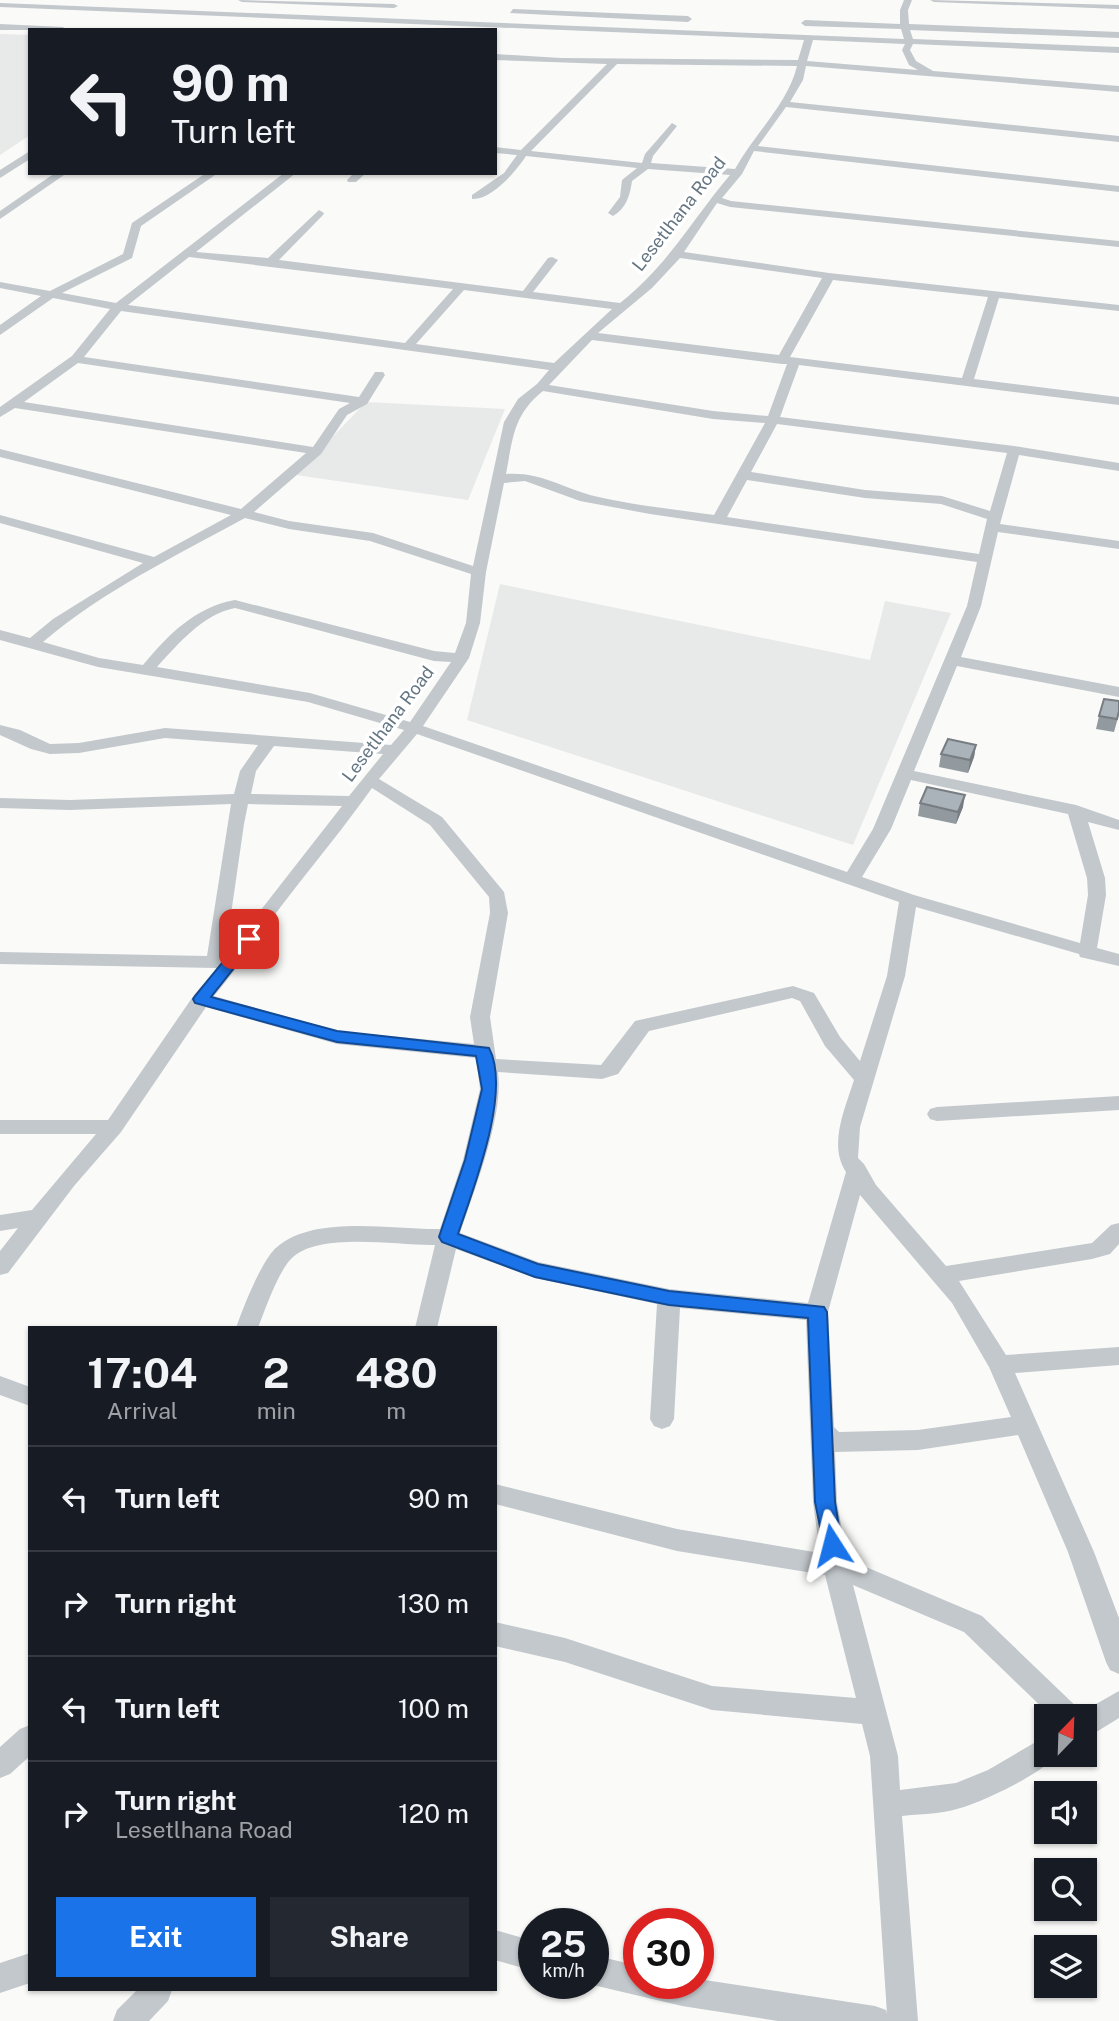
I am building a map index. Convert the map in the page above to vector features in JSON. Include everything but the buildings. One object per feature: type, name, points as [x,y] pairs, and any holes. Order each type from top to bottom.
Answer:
[{"type":"street","points":[[242,0],[394,6]]},
{"type":"street","points":[[908,0],[904,7],[904,26],[910,41],[906,50],[910,60],[934,75]]},
{"type":"street","points":[[934,0],[1119,7]]},
{"type":"street","points":[[0,5],[15,3],[599,29],[904,26],[1119,35]]},
{"type":"street","points":[[301,17],[309,3]]},
{"type":"street","points":[[513,11],[598,11],[688,19]]},
{"type":"street","points":[[598,11],[599,29]]},
{"type":"street","points":[[209,26],[230,14]]},
{"type":"street","points":[[415,28],[420,22]]},
{"type":"street","points":[[466,28],[474,24]]},
{"type":"street","points":[[0,27],[28,28]]},
{"type":"street","points":[[544,37],[564,28]]},
{"type":"street","points":[[806,29],[910,41],[1119,50]]},
{"type":"street","name":"Lesetlhana Road","points":[[0,1267],[67,1181],[114,1127],[224,962],[281,894],[393,750],[414,728],[460,658],[473,623],[479,572],[510,422],[522,402],[648,286],[677,254],[715,199],[738,172],[751,148],[798,80],[803,63],[806,29]]},
{"type":"street","points":[[527,59],[534,47]]},
{"type":"street","points":[[497,57],[803,63],[1119,89]]},
{"type":"street","points":[[476,197],[509,175],[523,153],[616,60]]},
{"type":"street","points":[[783,104],[1119,139]]},
{"type":"street","points":[[612,213],[625,197],[627,180],[646,166],[648,156],[672,126]]},
{"type":"street","points":[[751,148],[1119,189]]},
{"type":"street","points":[[497,150],[646,166],[738,172]]},
{"type":"street","points":[[0,175],[28,155]]},
{"type":"street","points":[[0,216],[59,175]]},
{"type":"street","points":[[0,331],[19,314],[51,294],[128,256],[136,225],[210,175]]},
{"type":"street","points":[[0,413],[76,359],[118,307],[288,175]]},
{"type":"street","points":[[715,199],[730,204],[1119,244]]},
{"type":"street","points":[[271,262],[319,213]]},
{"type":"street","points":[[187,254],[271,262],[623,307]]},
{"type":"street","points":[[677,254],[829,276],[1119,308]]},
{"type":"street","points":[[526,294],[552,260]]},
{"type":"street","points":[[719,519],[773,420],[788,361],[829,276]]},
{"type":"street","points":[[0,285],[118,307],[557,367]]},
{"type":"street","points":[[409,345],[462,286]]},
{"type":"street","points":[[967,382],[994,295]]},
{"type":"street","points":[[591,336],[1119,401]]},
{"type":"street","points":[[76,359],[363,401]]},
{"type":"street","points":[[31,645],[84,604],[125,578],[245,513],[316,451],[343,412],[363,401],[379,375]]},
{"type":"street","points":[[541,387],[713,415],[1014,450],[1119,467]]},
{"type":"street","points":[[13,404],[316,451]]},
{"type":"street","points":[[852,878],[882,829],[974,606],[993,522],[1014,450]]},
{"type":"street","points":[[0,453],[302,527],[373,537],[479,572]]},
{"type":"street","points":[[743,475],[865,494],[942,500],[993,522],[1119,545]]},
{"type":"street","points":[[498,479],[525,477],[541,480],[584,498],[985,559]]},
{"type":"street","points":[[0,519],[157,562]]},
{"type":"street","points":[[146,671],[168,645],[195,624],[220,606],[235,604],[434,656],[460,658]]},
{"type":"street","points":[[0,635],[31,645],[146,671],[310,698],[414,728],[908,899],[1087,953],[1119,960]]},
{"type":"street","points":[[952,660],[1119,692]]},
{"type":"street","points":[[1,734],[22,735],[34,746],[46,749],[72,749],[138,735],[165,733],[393,750]]},
{"type":"street","points":[[0,958],[224,962],[235,824],[248,771],[269,741]]},
{"type":"street","points":[[905,774],[1076,810],[1102,822],[1119,825]]},
{"type":"street","points":[[369,780],[436,821],[498,897],[499,913],[481,1017],[490,1089],[474,1160],[448,1237],[426,1326]]},
{"type":"street","points":[[0,803],[70,805],[242,799],[354,802]]},
{"type":"street","points":[[1076,810],[1096,878],[1097,895],[1087,953]]},
{"type":"street","points":[[908,899],[896,976],[850,1127],[848,1159],[857,1169],[868,1190],[960,1297],[1000,1365],[1085,1563],[1119,1662]]},
{"type":"street","points":[[201,999],[337,1037],[602,1072],[611,1069],[642,1026],[793,992],[807,997],[832,1041],[865,1080]]},
{"type":"street","points":[[937,1114],[1119,1103]]},
{"type":"street","points":[[0,1127],[114,1127]]},
{"type":"street","points":[[857,1169],[817,1312],[825,1502],[835,1566],[884,1756],[903,2021]]},
{"type":"street","points":[[0,1223],[40,1217]]},
{"type":"street","points":[[943,1275],[1092,1251],[1102,1248],[1119,1231]]},
{"type":"street","points":[[248,1326],[260,1294],[283,1253],[309,1239],[369,1233],[399,1238],[448,1237],[535,1270],[669,1298],[817,1312]]},
{"type":"street","points":[[662,1419],[669,1298]]},
{"type":"street","points":[[1000,1365],[1119,1356]]},
{"type":"street","points":[[0,1385],[28,1396]]},
{"type":"street","points":[[822,1431],[834,1442],[918,1440],[1026,1424]]},
{"type":"street","points":[[497,1495],[677,1540],[835,1566],[973,1624],[1057,1704]]},
{"type":"street","points":[[497,1634],[565,1650],[712,1698],[872,1712]]},
{"type":"street","points":[[1097,1718],[1119,1703]]},
{"type":"street","points":[[0,1765],[28,1740]]},
{"type":"street","points":[[887,1805],[957,1796],[998,1779],[1034,1756]]},
{"type":"street","points":[[497,1946],[518,1951]]},
{"type":"street","points":[[0,1978],[28,1969]]},
{"type":"street","points":[[128,2021],[157,1991]]},
{"type":"street","points":[[714,1996],[875,2021]]},
{"type":"shaded area","points":[[0,34],[28,35],[28,136],[0,155]]},
{"type":"shaded area","points":[[366,402],[505,409],[468,500],[296,475]]},
{"type":"shaded area","points":[[500,584],[870,660],[885,601],[951,613],[853,845],[467,720]]},
{"type":"route","points":[[249,939],[201,999],[337,1037],[484,1052],[490,1089],[474,1160],[448,1237],[535,1270],[669,1298],[817,1312],[825,1502],[832,1545]]}]
